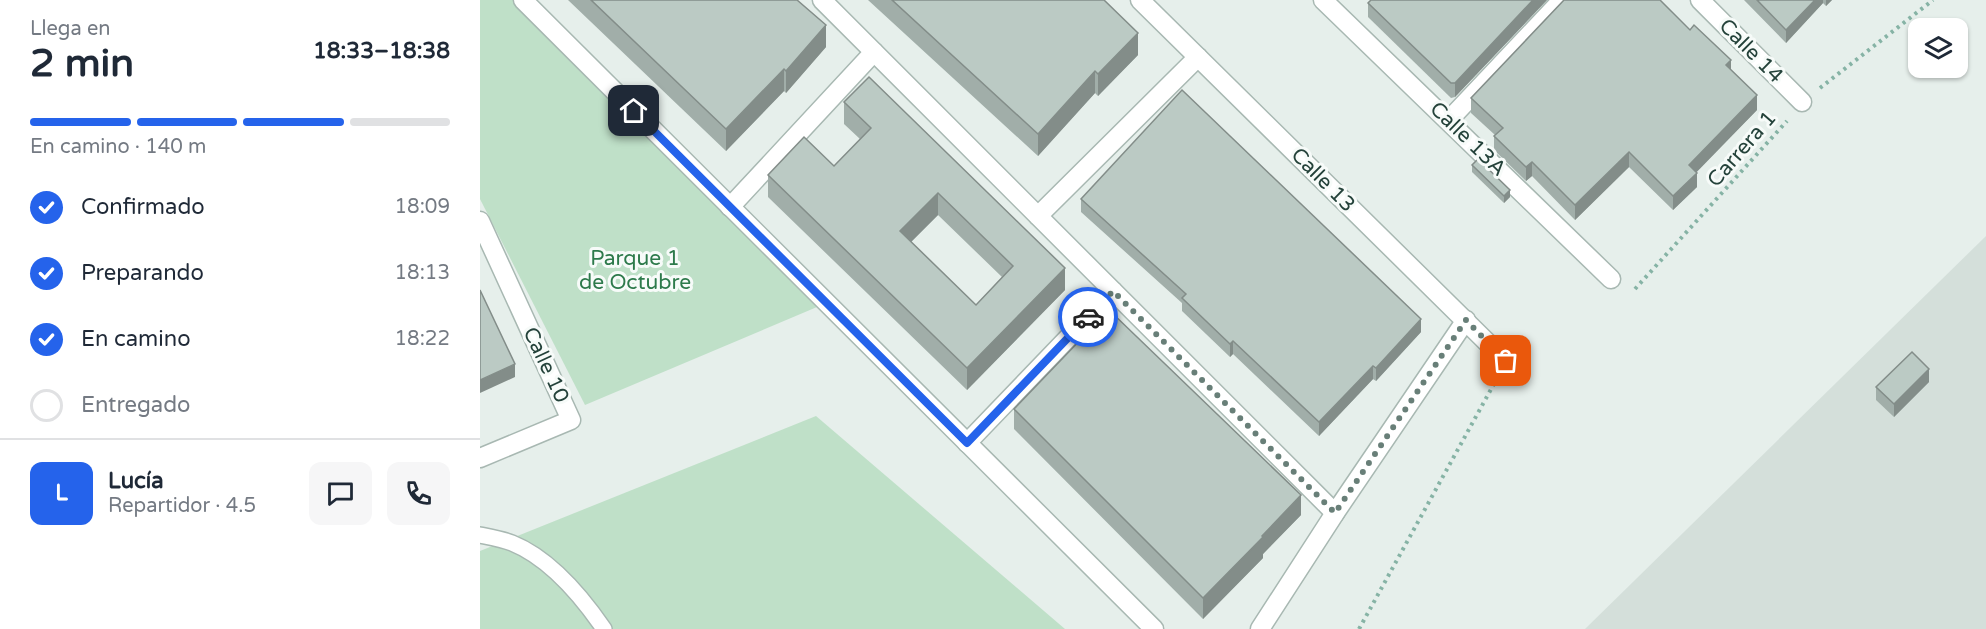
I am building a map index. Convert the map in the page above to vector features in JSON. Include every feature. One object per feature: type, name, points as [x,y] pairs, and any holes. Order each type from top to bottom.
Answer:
[{"type":"street","points":[[523,0],[1154,629]]},
{"type":"street","points":[[822,0],[1335,513]]},
{"type":"street","name":"Calle 13","points":[[1140,0],[1506,361]]},
{"type":"street","name":"Calle 13A","points":[[1323,0],[1611,279]]},
{"type":"street","points":[[1449,120],[1562,0]]},
{"type":"street","name":"Calle 14","points":[[1700,0],[1802,102]]},
{"type":"street","points":[[730,207],[874,52]]},
{"type":"street","points":[[1038,216],[1198,57]]},
{"type":"street","name":"Calle 10","points":[[480,221],[571,420],[480,458]]},
{"type":"street","points":[[967,443],[1113,291]]},
{"type":"street","points":[[1260,629],[1335,513],[1466,320]]},
{"type":"lane","points":[[480,535],[513,544],[537,558],[588,606],[604,629]]},
{"type":"path","name":"Carrera 1","points":[[1611,279],[1632,292],[1768,144],[1802,102],[1933,0]]},
{"type":"path","points":[[1359,629],[1506,361]]},
{"type":"shaded area","points":[[1986,236],[1986,629],[1585,629]]},
{"type":"green space","name":"Parque 1 de Octubre","points":[[480,0],[520,0],[817,307],[585,405],[480,199]]},
{"type":"green space","points":[[816,416],[1065,629],[480,629],[480,551]]},
{"type":"building","points":[[591,0],[797,0],[826,25],[786,71],[784,69],[726,129]]},
{"type":"building","points":[[892,0],[1104,0],[1138,33],[1098,74],[1095,71],[1038,134]]},
{"type":"building","points":[[1371,0],[1533,0],[1455,83],[1451,83],[1368,3]]},
{"type":"building","points":[[1564,0],[1660,0],[1690,30],[1694,25],[1731,60],[1726,65],[1757,95],[1689,165],[1697,173],[1673,196],[1629,152],[1575,205],[1532,162],[1526,167],[1494,136],[1503,128],[1471,98]]},
{"type":"building","points":[[1757,0],[1815,0],[1786,30]]},
{"type":"building","points":[[869,77],[1065,268],[967,368],[768,175],[804,137],[834,166],[871,128],[844,102]],"holes":[[[938,193],[1013,266],[976,305],[900,231]]]},
{"type":"building","points":[[1182,90],[1421,319],[1376,368],[1373,366],[1319,422],[1233,341],[1230,344],[1182,298],[1186,294],[1081,199]]},
{"type":"building","points":[[1478,159],[1510,190],[1504,196],[1472,165]]},
{"type":"building","points":[[480,290],[515,364],[480,380]]},
{"type":"building","points":[[1109,310],[1301,495],[1203,598],[1014,409]]},
{"type":"building","points":[[1912,352],[1929,369],[1894,404],[1876,387]]},
{"type":"way so far","points":[[1088,317],[1113,291],[1335,513],[1466,320],[1506,361]]},
{"type":"route","points":[[634,111],[967,443],[1088,317]]}]
